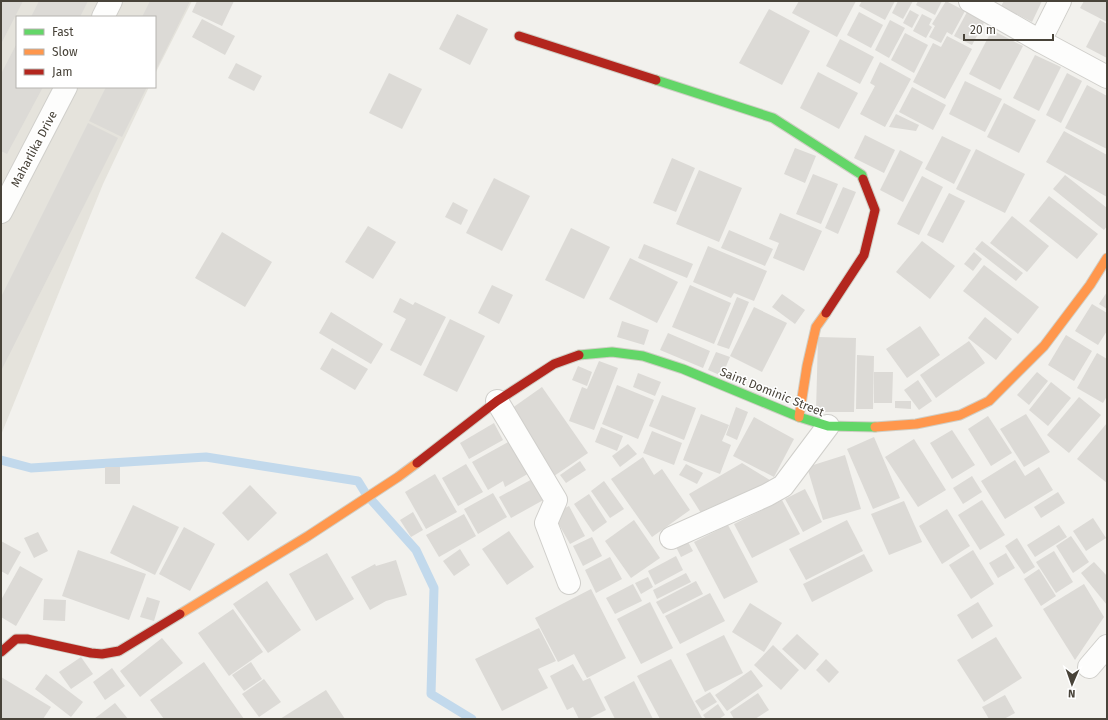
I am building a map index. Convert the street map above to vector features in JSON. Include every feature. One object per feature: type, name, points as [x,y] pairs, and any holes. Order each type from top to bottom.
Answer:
[{"type":"street","points":[[104,16],[111,1]]},
{"type":"street","points":[[970,1],[1107,77]]},
{"type":"street","points":[[1040,41],[1060,1]]},
{"type":"street","points":[[519,36],[773,118],[862,175],[875,210],[864,255],[816,327],[807,366],[799,418]]},
{"type":"street","name":"Maharlika Drive","points":[[1,212],[65,88]]},
{"type":"street","name":"Saint Dominic Street","points":[[1,652],[16,639],[27,639],[96,654],[119,651],[308,536],[398,476],[497,401],[554,364],[581,354],[612,352],[643,356],[683,369],[746,394],[799,418],[828,426],[870,427],[916,424],[960,415],[989,401],[1044,346],[1090,285],[1107,258]]},
{"type":"street","points":[[497,401],[556,500],[546,523],[569,583]]},
{"type":"street","points":[[672,538],[767,495],[783,486],[828,426]]},
{"type":"street","points":[[1089,666],[1107,646]]},
{"type":"shaded area","points":[[1,1],[192,1],[156,72],[156,16],[16,16],[16,88],[149,88],[103,184],[1,435]]},
{"type":"building","points":[[1,1],[23,1],[1,44]]},
{"type":"building","points":[[39,1],[88,1],[80,16],[32,16]]},
{"type":"building","points":[[150,1],[190,1],[156,70],[156,16],[142,16]]},
{"type":"building","points":[[197,1],[234,1],[222,26],[192,12]]},
{"type":"building","points":[[799,1],[856,1],[837,37],[792,13]]},
{"type":"building","points":[[862,1],[895,1],[885,20],[859,6]]},
{"type":"building","points":[[898,1],[913,1],[903,19],[892,13]]},
{"type":"building","points":[[918,1],[942,1],[935,15],[916,5]]},
{"type":"building","points":[[946,1],[965,11],[952,35],[947,32],[941,43],[929,37],[935,26],[932,24]]},
{"type":"building","points":[[1004,1],[1042,1],[1032,22],[1001,6]]},
{"type":"building","points":[[1084,1],[1107,1],[1107,22],[1080,8]]},
{"type":"building","points":[[769,9],[810,31],[782,85],[739,63]]},
{"type":"building","points":[[910,10],[919,15],[912,28],[903,23]]},
{"type":"building","points":[[859,12],[883,25],[871,48],[847,35]]},
{"type":"building","points":[[967,12],[985,21],[972,45],[954,36]]},
{"type":"building","points":[[457,14],[488,29],[470,65],[439,49]]},
{"type":"building","points":[[922,14],[932,19],[929,25],[932,27],[926,38],[913,31]]},
{"type":"building","points":[[202,19],[235,36],[225,55],[192,37]]},
{"type":"building","points":[[890,20],[905,28],[889,58],[875,50]]},
{"type":"building","points":[[1100,20],[1107,24],[1107,58],[1086,47]]},
{"type":"building","points":[[992,30],[1023,46],[1000,90],[969,74]]},
{"type":"building","points":[[905,33],[928,45],[914,73],[891,60]]},
{"type":"building","points":[[947,36],[972,49],[945,99],[913,82],[933,43],[941,47]]},
{"type":"building","points":[[840,39],[874,57],[860,84],[826,66]]},
{"type":"building","points":[[16,45],[16,88],[42,88],[7,154],[1,151],[1,74]]},
{"type":"building","points":[[1035,55],[1061,67],[1039,111],[1013,98]]},
{"type":"building","points":[[880,62],[911,79],[885,127],[860,114],[875,86],[870,83]]},
{"type":"building","points":[[236,63],[262,76],[254,91],[228,78]]},
{"type":"building","points":[[818,72],[858,93],[839,129],[800,108]]},
{"type":"building","points":[[389,73],[422,89],[402,129],[369,113]]},
{"type":"building","points":[[1067,73],[1082,81],[1061,123],[1046,115]]},
{"type":"building","points":[[965,81],[1002,99],[985,132],[949,114]]},
{"type":"building","points":[[1087,85],[1107,96],[1107,149],[1065,128]]},
{"type":"building","points":[[912,87],[946,105],[933,130],[899,112]]},
{"type":"building","points":[[106,88],[146,88],[122,137],[89,121]]},
{"type":"building","points":[[1004,103],[1036,120],[1019,153],[987,137]]},
{"type":"building","points":[[896,114],[919,125],[916,131],[889,127]]},
{"type":"building","points":[[88,123],[118,138],[1,371],[1,297]]},
{"type":"building","points":[[1064,131],[1107,155],[1107,197],[1046,162]]},
{"type":"building","points":[[865,135],[895,150],[884,173],[854,158]]},
{"type":"building","points":[[942,136],[971,150],[954,184],[925,169]]},
{"type":"building","points":[[795,148],[816,156],[805,183],[784,174]]},
{"type":"building","points":[[976,149],[1025,174],[1005,213],[956,189]]},
{"type":"building","points":[[900,150],[923,162],[903,202],[880,190]]},
{"type":"building","points":[[672,158],[695,168],[676,212],[653,203]]},
{"type":"building","points":[[699,170],[742,188],[719,242],[676,224]]},
{"type":"building","points":[[813,174],[838,184],[821,224],[796,214]]},
{"type":"building","points":[[1065,175],[1107,208],[1107,226],[1104,230],[1053,189]]},
{"type":"building","points":[[922,176],[943,187],[919,235],[897,224]]},
{"type":"building","points":[[494,178],[530,196],[502,251],[466,233]]},
{"type":"building","points":[[843,187],[856,192],[838,234],[825,228]]},
{"type":"building","points":[[949,193],[965,201],[943,243],[927,235]]},
{"type":"building","points":[[1049,196],[1098,234],[1077,259],[1029,221]]},
{"type":"building","points":[[453,202],[468,210],[461,225],[445,217]]},
{"type":"building","points":[[780,213],[822,231],[804,271],[773,258],[779,243],[769,239]]},
{"type":"building","points":[[1012,216],[1049,246],[1027,272],[990,243]]},
{"type":"building","points":[[368,226],[396,242],[373,279],[345,262]]},
{"type":"building","points":[[571,228],[610,247],[584,299],[545,280]]},
{"type":"building","points":[[729,230],[773,249],[765,266],[721,248]]},
{"type":"building","points":[[222,232],[272,262],[245,307],[195,278]]},
{"type":"building","points":[[922,241],[955,266],[930,299],[896,272]]},
{"type":"building","points":[[982,241],[1023,273],[1016,281],[975,249]]},
{"type":"building","points":[[644,244],[693,264],[687,278],[638,258]]},
{"type":"building","points":[[708,246],[767,271],[754,301],[734,293],[731,298],[693,282]]},
{"type":"building","points":[[974,252],[982,259],[973,271],[964,264]]},
{"type":"building","points":[[630,258],[678,282],[657,323],[609,299]]},
{"type":"building","points":[[984,265],[1039,307],[1018,334],[963,291]]},
{"type":"building","points":[[492,285],[513,295],[499,324],[478,313]]},
{"type":"building","points":[[690,285],[731,303],[714,344],[672,327]]},
{"type":"building","points":[[1107,292],[1107,309],[1099,304]]},
{"type":"building","points":[[782,294],[805,310],[795,324],[772,307]]},
{"type":"building","points":[[737,297],[749,302],[729,349],[717,345]]},
{"type":"building","points":[[400,298],[413,305],[415,302],[446,317],[421,366],[390,350],[406,319],[393,312]]},
{"type":"building","points":[[1092,304],[1107,313],[1107,331],[1098,345],[1075,331]]},
{"type":"building","points":[[754,307],[787,323],[762,372],[730,356]]},
{"type":"building","points":[[331,312],[383,344],[371,364],[319,333]]},
{"type":"building","points":[[985,317],[1012,339],[996,360],[968,338]]},
{"type":"building","points":[[450,319],[485,336],[457,392],[423,375]]},
{"type":"building","points":[[622,321],[649,330],[644,345],[617,337]]},
{"type":"building","points":[[920,326],[940,355],[907,378],[886,349]]},
{"type":"building","points":[[668,333],[710,351],[703,368],[660,350]]},
{"type":"building","points":[[1066,335],[1092,351],[1074,381],[1048,365]]},
{"type":"building","points":[[818,337],[856,338],[854,412],[816,412]]},
{"type":"building","points":[[969,341],[985,363],[936,398],[920,375]]},
{"type":"building","points":[[332,348],[368,369],[355,390],[320,369]]},
{"type":"building","points":[[716,352],[730,357],[722,376],[708,370]]},
{"type":"building","points":[[1097,353],[1107,359],[1107,396],[1103,403],[1077,388]]},
{"type":"building","points":[[857,355],[874,356],[873,409],[856,409]]},
{"type":"building","points":[[599,361],[618,368],[594,430],[569,421],[582,387],[587,389]]},
{"type":"building","points":[[578,366],[592,372],[587,386],[572,380]]},
{"type":"building","points":[[874,372],[893,372],[892,403],[874,403]]},
{"type":"building","points":[[1037,372],[1048,381],[1029,405],[1017,395]]},
{"type":"building","points":[[638,373],[661,382],[655,396],[633,387]]},
{"type":"building","points":[[918,380],[932,401],[919,410],[904,390]]},
{"type":"building","points":[[1051,382],[1071,398],[1048,426],[1029,410]]},
{"type":"building","points":[[617,385],[654,400],[638,439],[602,424]]},
{"type":"building","points":[[542,387],[588,453],[554,476],[508,411]]},
{"type":"building","points":[[662,395],[696,408],[684,440],[649,426]]},
{"type":"building","points":[[1079,397],[1101,415],[1069,453],[1047,435]]},
{"type":"building","points":[[895,401],[911,401],[911,409],[895,408]]},
{"type":"building","points":[[736,407],[748,412],[737,440],[726,435]]},
{"type":"building","points":[[701,414],[729,425],[722,441],[731,445],[720,474],[683,460]]},
{"type":"building","points":[[1026,414],[1050,452],[1024,467],[1000,429]]},
{"type":"building","points":[[988,416],[1012,453],[991,466],[968,429]]},
{"type":"building","points":[[754,417],[794,439],[774,477],[733,456]]},
{"type":"building","points":[[494,423],[503,440],[469,459],[460,443]]},
{"type":"building","points":[[1107,423],[1107,483],[1077,459]]},
{"type":"building","points":[[601,427],[623,436],[617,451],[595,442]]},
{"type":"building","points":[[952,430],[975,465],[952,479],[930,443]]},
{"type":"building","points":[[652,431],[682,443],[674,465],[643,453]]},
{"type":"building","points":[[874,437],[900,498],[873,509],[847,449]]},
{"type":"building","points":[[914,439],[946,490],[918,507],[885,457]]},
{"type":"building","points":[[512,440],[531,472],[505,487],[503,481],[488,490],[472,462]]},
{"type":"building","points":[[628,444],[637,454],[620,467],[612,456]]},
{"type":"building","points":[[845,455],[861,509],[823,520],[807,467]]},
{"type":"building","points":[[643,457],[654,475],[662,469],[690,510],[652,537],[611,479]]},
{"type":"building","points":[[1015,460],[1025,476],[1039,467],[1053,490],[1005,519],[981,481]]},
{"type":"building","points":[[580,461],[586,470],[566,483],[560,475]]},
{"type":"building","points":[[742,463],[773,482],[706,521],[689,494]]},
{"type":"building","points":[[466,464],[483,492],[458,506],[442,478]]},
{"type":"building","points":[[686,464],[703,473],[697,484],[679,475]]},
{"type":"building","points":[[105,467],[120,467],[120,484],[105,484]]},
{"type":"building","points":[[435,474],[457,512],[426,529],[405,492]]},
{"type":"building","points":[[972,476],[982,492],[963,504],[953,488]]},
{"type":"building","points":[[536,477],[547,498],[511,518],[499,497]]},
{"type":"building","points":[[604,481],[624,509],[610,518],[591,491]]},
{"type":"building","points":[[250,485],[277,513],[248,541],[222,513]]},
{"type":"building","points":[[805,489],[822,522],[803,532],[785,499]]},
{"type":"building","points":[[1058,492],[1065,503],[1041,518],[1034,507]]},
{"type":"building","points":[[493,493],[507,517],[478,534],[464,509]]},
{"type":"building","points":[[589,494],[607,522],[593,532],[574,504]]},
{"type":"building","points":[[782,500],[800,534],[752,558],[734,524]]},
{"type":"building","points":[[982,500],[1005,535],[980,550],[958,515]]},
{"type":"building","points":[[904,501],[922,542],[889,555],[871,514]]},
{"type":"building","points":[[133,505],[179,527],[155,575],[110,553]]},
{"type":"building","points":[[569,506],[585,536],[570,544],[553,514]]},
{"type":"building","points":[[947,509],[970,546],[942,564],[919,526]]},
{"type":"building","points":[[413,512],[423,530],[411,537],[400,520]]},
{"type":"building","points":[[464,514],[476,536],[439,557],[426,535]]},
{"type":"building","points":[[1093,518],[1106,538],[1086,551],[1073,531]]},
{"type":"building","points":[[634,520],[660,558],[631,578],[605,541]]},
{"type":"building","points":[[847,520],[863,551],[806,580],[789,549]]},
{"type":"building","points":[[728,525],[758,582],[724,599],[694,542]]},
{"type":"building","points":[[1059,525],[1067,537],[1035,557],[1027,545]]},
{"type":"building","points":[[184,527],[215,544],[190,591],[159,574]]},
{"type":"building","points":[[509,531],[534,567],[507,585],[482,549]]},
{"type":"building","points":[[38,532],[48,551],[34,558],[24,538]]},
{"type":"building","points":[[1071,536],[1089,562],[1073,573],[1056,546]]},
{"type":"building","points":[[592,537],[602,556],[583,566],[573,546]]},
{"type":"building","points":[[1017,538],[1035,567],[1024,574],[1005,546]]},
{"type":"building","points":[[1,541],[21,552],[8,575],[1,571]]},
{"type":"building","points":[[688,542],[693,551],[681,557],[676,547]]},
{"type":"building","points":[[460,549],[470,565],[454,576],[443,561]]},
{"type":"building","points":[[78,550],[146,574],[129,620],[62,596]]},
{"type":"building","points":[[973,550],[994,584],[971,599],[949,565]]},
{"type":"building","points":[[1054,551],[1073,582],[1056,593],[1036,562]]},
{"type":"building","points":[[327,553],[354,599],[316,621],[289,574]]},
{"type":"building","points":[[1006,553],[1015,568],[998,578],[989,563]]},
{"type":"building","points":[[864,554],[873,571],[812,602],[803,584]]},
{"type":"building","points":[[676,556],[683,570],[655,585],[648,571]]},
{"type":"building","points":[[610,557],[622,579],[596,593],[585,570]]},
{"type":"building","points":[[396,560],[407,595],[386,601],[370,610],[351,577],[375,564],[376,566]]},
{"type":"building","points":[[1094,562],[1107,576],[1107,605],[1081,573]]},
{"type":"building","points":[[20,566],[43,579],[16,626],[1,617],[1,600]]},
{"type":"building","points":[[1039,569],[1056,596],[1041,606],[1024,579]]},
{"type":"building","points":[[686,573],[691,582],[657,599],[653,590]]},
{"type":"building","points":[[648,577],[653,587],[641,594],[635,583]]},
{"type":"building","points":[[267,581],[301,630],[268,653],[233,604]]},
{"type":"building","points":[[696,581],[703,594],[663,614],[656,602]]},
{"type":"building","points":[[633,584],[642,601],[615,614],[606,598]]},
{"type":"building","points":[[1084,584],[1104,617],[1075,660],[1043,609]]},
{"type":"building","points":[[591,589],[626,658],[587,678],[574,654],[558,662],[535,618]]},
{"type":"building","points":[[710,593],[725,621],[680,644],[665,616]]},
{"type":"building","points":[[147,597],[160,601],[154,621],[140,617]]},
{"type":"building","points":[[44,599],[66,600],[65,621],[43,620]]},
{"type":"building","points":[[650,602],[673,648],[641,664],[617,619]]},
{"type":"building","points":[[978,602],[993,626],[972,639],[957,615]]},
{"type":"building","points":[[750,603],[782,623],[764,652],[732,632]]},
{"type":"building","points":[[233,609],[263,652],[229,676],[198,633]]},
{"type":"building","points":[[539,628],[556,661],[538,669],[548,688],[502,711],[475,659]]},
{"type":"building","points":[[797,634],[819,654],[805,670],[782,649]]},
{"type":"building","points":[[724,635],[743,673],[705,692],[686,654]]},
{"type":"building","points":[[996,637],[1022,678],[984,702],[957,660]]},
{"type":"building","points":[[162,638],[183,663],[140,697],[120,671]]},
{"type":"building","points":[[773,645],[799,670],[781,690],[754,665]]},
{"type":"building","points":[[81,657],[93,674],[71,689],[59,672]]},
{"type":"building","points":[[671,659],[702,718],[660,719],[637,676]]},
{"type":"building","points":[[826,659],[839,672],[829,683],[816,670]]},
{"type":"building","points":[[204,662],[244,719],[164,719],[150,700]]},
{"type":"building","points":[[251,662],[262,679],[244,691],[232,675]]},
{"type":"building","points":[[573,664],[583,681],[590,678],[606,710],[588,719],[579,719],[573,707],[567,710],[550,676]]},
{"type":"building","points":[[112,668],[125,686],[105,700],[93,682]]},
{"type":"building","points":[[751,670],[763,686],[727,711],[715,695]]},
{"type":"building","points":[[46,674],[83,702],[71,717],[35,689]]},
{"type":"building","points":[[1,677],[51,707],[43,719],[1,719]]},
{"type":"building","points":[[264,679],[281,702],[259,717],[242,694]]},
{"type":"building","points":[[634,681],[653,719],[615,719],[604,697]]},
{"type":"building","points":[[326,690],[345,719],[280,719]]},
{"type":"building","points":[[710,692],[717,702],[702,711],[695,701]]},
{"type":"building","points":[[758,693],[769,710],[755,719],[734,719],[730,712]]},
{"type":"building","points":[[1005,695],[1015,713],[1004,719],[989,719],[982,707]]},
{"type":"building","points":[[115,703],[128,719],[94,719]]},
{"type":"building","points":[[718,704],[725,715],[719,719],[706,719],[703,715]]},
{"type":"waterway","points":[[1,460],[31,468],[206,457],[358,481],[366,494],[416,550],[434,588],[431,694],[472,719]]},
{"type":"traffic: fast","points":[[656,80],[773,118],[862,175],[863,179]]},
{"type":"traffic: fast","points":[[579,355],[612,352],[643,356],[683,369],[799,417],[828,426],[875,427]]},
{"type":"traffic: slow","points":[[875,427],[916,424],[960,415],[989,401],[1044,346],[1090,285],[1107,258]]},
{"type":"traffic: slow","points":[[799,417],[807,366],[816,327],[826,313]]},
{"type":"traffic: slow","points":[[180,614],[308,536],[417,463]]},
{"type":"traffic: jam","points":[[519,36],[656,80]]},
{"type":"traffic: jam","points":[[826,313],[864,255],[875,210],[863,179]]},
{"type":"traffic: jam","points":[[417,463],[497,401],[554,364],[579,355]]},
{"type":"traffic: jam","points":[[1,652],[16,639],[27,639],[91,653],[102,654],[119,651],[180,614]]}]
